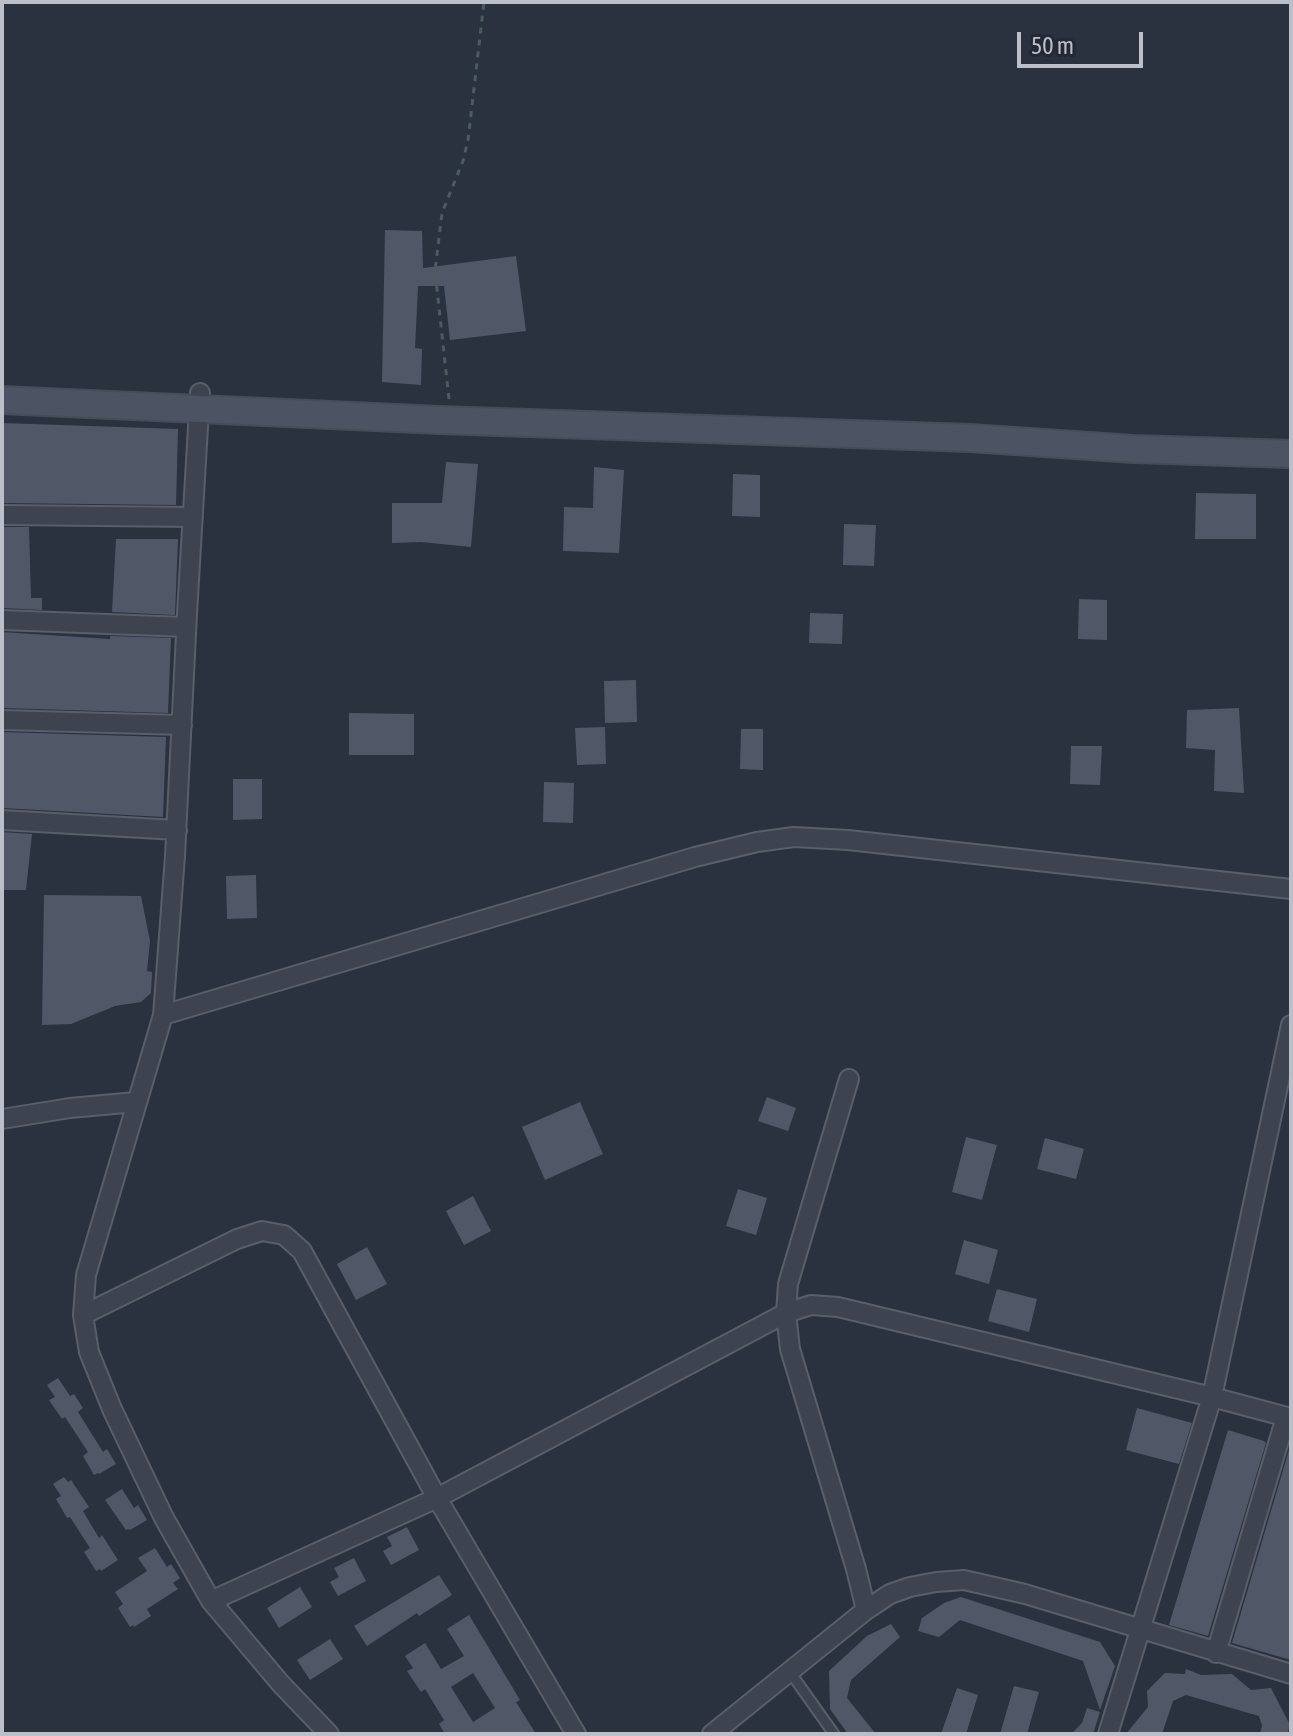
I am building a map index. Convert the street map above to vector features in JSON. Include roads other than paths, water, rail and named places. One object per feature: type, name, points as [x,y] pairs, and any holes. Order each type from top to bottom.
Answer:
[{"type":"main road","points":[[2,384],[200,402],[970,438],[1134,449],[1291,454]]},
{"type":"main road","points":[[2,400],[449,403],[1291,438]]},
{"type":"street","points":[[200,402],[177,830],[163,1015],[86,1275],[83,1315],[89,1352],[112,1409],[164,1518],[211,1601],[281,1684],[329,1734]]},
{"type":"street","points":[[2,515],[193,517]]},
{"type":"street","points":[[2,620],[186,627]]},
{"type":"street","points":[[2,720],[182,725]]},
{"type":"street","points":[[2,820],[177,830]]},
{"type":"street","points":[[163,1015],[695,857],[757,842],[794,837],[848,840],[1291,889]]},
{"type":"street","points":[[1108,1734],[1212,1397],[1291,1025]]},
{"type":"street","points":[[849,1079],[788,1284],[786,1313],[790,1349],[866,1610]]},
{"type":"street","points":[[2,1119],[136,1102]]},
{"type":"street","points":[[83,1315],[237,1239],[262,1231],[284,1235],[302,1251],[437,1498],[576,1734]]},
{"type":"street","points":[[211,1601],[437,1498],[786,1313],[811,1305],[838,1307],[1289,1418],[1216,1653]]},
{"type":"street","points":[[712,1734],[866,1610],[890,1594],[936,1582],[964,1580],[1025,1594],[1291,1674]]},
{"type":"lane","points":[[790,1671],[834,1734]]}]
